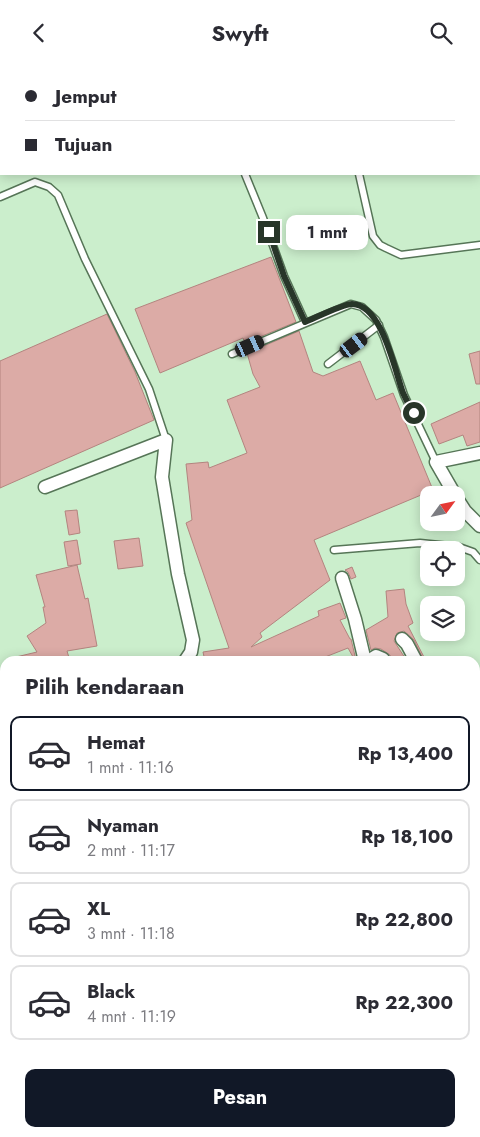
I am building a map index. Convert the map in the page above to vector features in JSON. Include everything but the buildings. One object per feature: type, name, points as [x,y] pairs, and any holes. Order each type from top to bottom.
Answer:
[{"type":"street","points":[[45,487],[166,440],[162,477],[178,574],[193,640],[188,656]]},
{"type":"street","points":[[450,486],[436,462],[480,453]]},
{"type":"street","points":[[465,511],[480,526]]},
{"type":"street","points":[[342,578],[355,619],[364,656]]},
{"type":"street","points":[[402,639],[413,656]]},
{"type":"lane","points":[[245,175],[264,218],[284,276],[305,322]]},
{"type":"lane","points":[[359,175],[373,236],[386,249],[396,254],[404,255],[480,245]]},
{"type":"lane","points":[[0,197],[35,183],[44,184],[58,195],[85,259],[149,389],[166,440]]},
{"type":"lane","points":[[232,354],[351,304],[365,309],[379,325],[404,395],[436,462]]},
{"type":"lane","points":[[328,364],[379,325]]},
{"type":"lane","points":[[334,550],[420,543],[459,547],[473,552],[480,559]]},
{"type":"route","points":[[269,232],[284,276],[305,322],[351,304],[362,307],[376,320],[384,337],[404,395],[414,413]]}]
